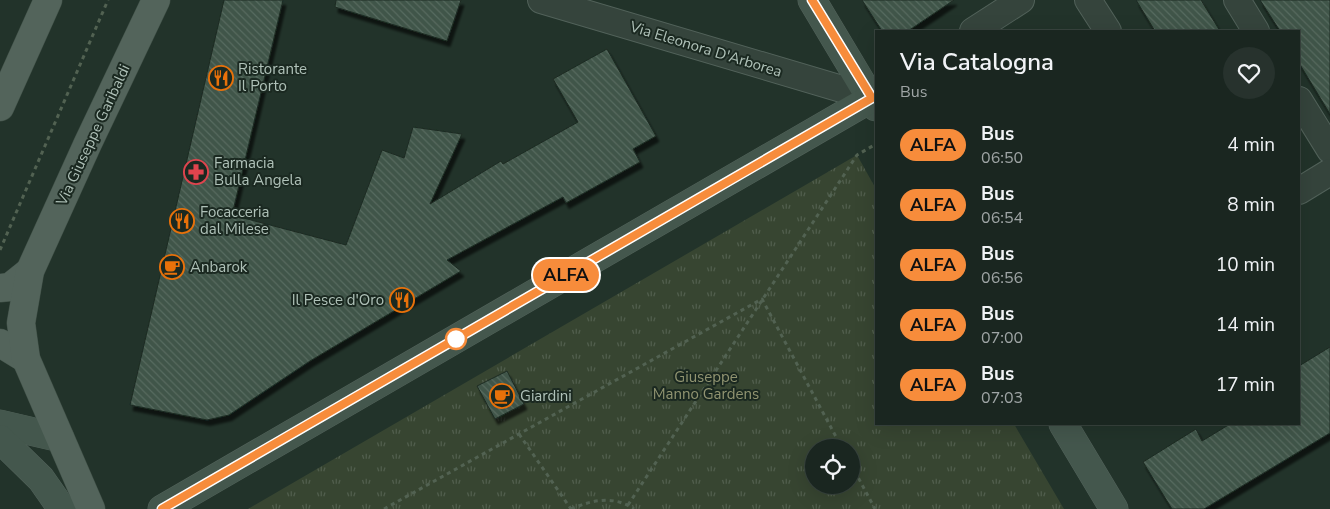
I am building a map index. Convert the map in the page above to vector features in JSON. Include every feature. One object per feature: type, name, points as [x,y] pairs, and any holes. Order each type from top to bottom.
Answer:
[{"type":"main road","points":[[0,107],[48,0]]},
{"type":"main road","name":"Via Giuseppe Garibaldi","points":[[91,509],[26,359],[21,323],[30,271],[156,0]]},
{"type":"main road","points":[[162,509],[875,100],[812,0]]},
{"type":"main road","name":"Via Giuseppe Garibaldi","points":[[0,288],[10,287],[30,271]]},
{"type":"main road","points":[[0,343],[26,359]]},
{"type":"main road","points":[[0,424],[60,438]]},
{"type":"main road","points":[[1064,425],[1114,509]]},
{"type":"main road","points":[[0,439],[41,479],[62,509]]},
{"type":"street","name":"Via Eleonora D'Arborea","points":[[542,0],[875,100]]},
{"type":"street","points":[[976,30],[1021,0]]},
{"type":"street","points":[[1088,0],[1107,30]]},
{"type":"street","points":[[1237,0],[1255,30]]},
{"type":"street","points":[[1300,102],[1330,150]]},
{"type":"street","points":[[1300,190],[1330,172]]},
{"type":"path","points":[[0,250],[108,0]]},
{"type":"path","points":[[628,505],[857,155],[875,145]]},
{"type":"path","points":[[384,509],[762,299]]},
{"type":"path","points":[[762,299],[837,439]]},
{"type":"path","points":[[519,434],[571,509],[589,501],[609,500],[628,505],[634,509]]},
{"type":"path","points":[[860,481],[875,509]]},
{"type":"green space","name":"Giuseppe Manno Gardens","points":[[857,155],[875,187],[875,425],[1015,425],[1064,509],[248,509]]},
{"type":"building","points":[[224,0],[283,0],[232,215],[346,245],[382,150],[404,158],[413,127],[462,134],[430,204],[501,161],[503,164],[578,122],[553,79],[607,49],[656,136],[633,149],[640,162],[566,203],[563,197],[447,260],[461,271],[310,361],[229,415],[207,420],[130,405]]},
{"type":"building","points":[[336,0],[461,0],[447,41],[335,7]]},
{"type":"building","points":[[862,0],[954,0],[909,30],[881,30]]},
{"type":"building","points":[[1136,0],[1201,0],[1219,30],[1154,30]]},
{"type":"building","points":[[1260,0],[1330,0],[1330,114],[1300,65],[1300,30],[1279,30]]},
{"type":"building","points":[[1330,347],[1330,433],[1204,509],[1172,509],[1143,462],[1196,429],[1202,441],[1228,425],[1300,425],[1300,365]]},
{"type":"building","points":[[507,371],[524,404],[495,419],[477,386]]},
{"type":"bus line","name":"ALFA","points":[[162,509],[872,98],[812,0]]},
{"type":"place","name":"Ristorante Il Porto","points":[[221,78]]},
{"type":"place","name":"Farmacia Bulla Angela","points":[[196,172]]},
{"type":"place","name":"Focacceria dal Milese","points":[[182,221]]},
{"type":"place","name":"Anbarok","points":[[172,267]]},
{"type":"place","name":"Il Pesce d'Oro","points":[[402,300]]},
{"type":"place","name":"Giardini","points":[[502,396]]}]
